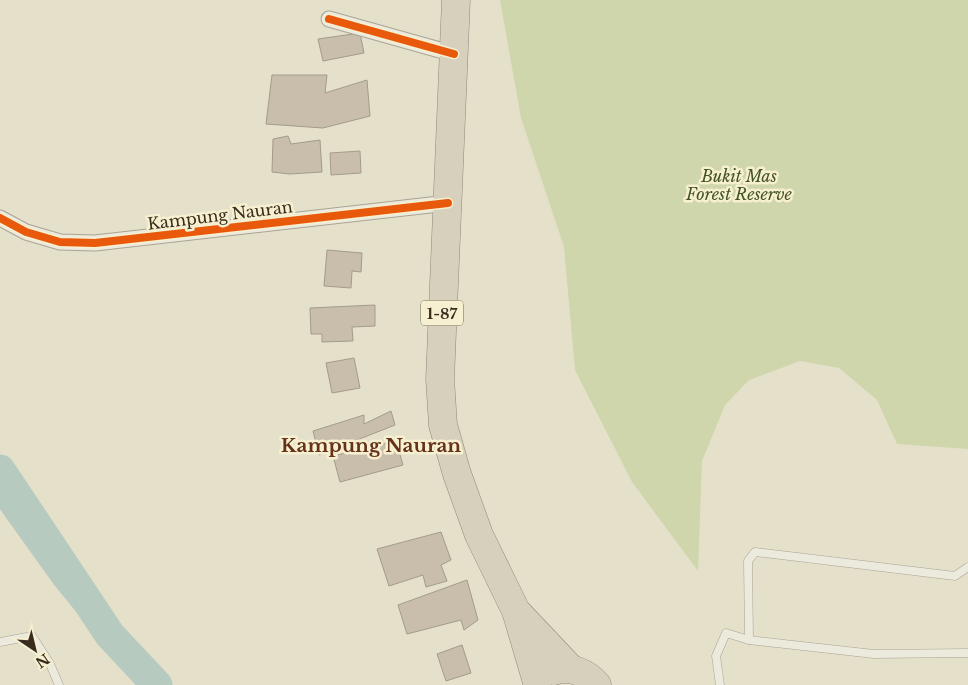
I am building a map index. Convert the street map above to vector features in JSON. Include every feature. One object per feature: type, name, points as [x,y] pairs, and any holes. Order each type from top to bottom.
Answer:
[{"type":"highway","name":"1-87","points":[[456,0],[440,379],[443,425],[457,474],[479,535],[516,611],[536,683]]},
{"type":"highway","name":"1-87","points":[[516,611],[591,680]]},
{"type":"highway","points":[[536,683],[547,674],[558,670],[591,680]]},
{"type":"street","points":[[329,19],[454,54]]},
{"type":"street","name":"Kampung Nauran","points":[[0,218],[26,232],[60,242],[95,243],[448,203]]},
{"type":"lane","points":[[749,640],[748,561],[755,552],[955,576],[968,568]]},
{"type":"lane","points":[[720,685],[716,656],[726,634],[749,640],[874,654],[968,653]]},
{"type":"lane","points":[[0,642],[32,636],[50,664],[59,685]]},
{"type":"green space","name":"Bukit Mas Forest Reserve","points":[[500,0],[968,0],[968,449],[897,444],[877,400],[839,368],[800,361],[749,380],[725,405],[702,461],[698,571],[632,482],[575,370],[564,247],[521,118]]},
{"type":"shaded area","points":[[0,488],[156,685],[136,685],[55,586],[0,509]]},
{"type":"building","points":[[360,33],[364,53],[323,61],[318,39]]},
{"type":"building","points":[[272,75],[327,75],[325,93],[367,80],[370,116],[323,128],[266,124]]},
{"type":"building","points":[[288,136],[291,144],[320,140],[322,172],[290,174],[272,172],[273,139]]},
{"type":"building","points":[[360,151],[361,173],[331,175],[330,153]]},
{"type":"building","points":[[327,250],[362,253],[361,272],[352,271],[351,288],[324,286]]},
{"type":"building","points":[[375,305],[375,326],[352,327],[353,341],[322,342],[322,334],[311,334],[310,308]]},
{"type":"building","points":[[354,358],[360,388],[332,393],[326,363]]},
{"type":"building","points":[[391,411],[395,425],[319,455],[313,431],[364,415],[364,424]]},
{"type":"building","points":[[396,441],[403,465],[340,482],[333,456]]},
{"type":"building","points":[[441,532],[451,560],[441,565],[447,581],[426,587],[423,575],[389,586],[377,549]]},
{"type":"building","points":[[467,580],[478,620],[464,630],[461,620],[407,634],[398,605]]},
{"type":"building","points":[[462,645],[471,673],[446,681],[437,654]]},
{"type":"waterway","points":[[0,470],[110,635],[157,685]]},
{"type":"cycle path","points":[[329,19],[454,54]]},
{"type":"cycle path","points":[[0,218],[26,232],[60,242],[95,243],[448,203]]},
{"type":"district","name":"Kampung Nauran","points":[[371,445]]}]
